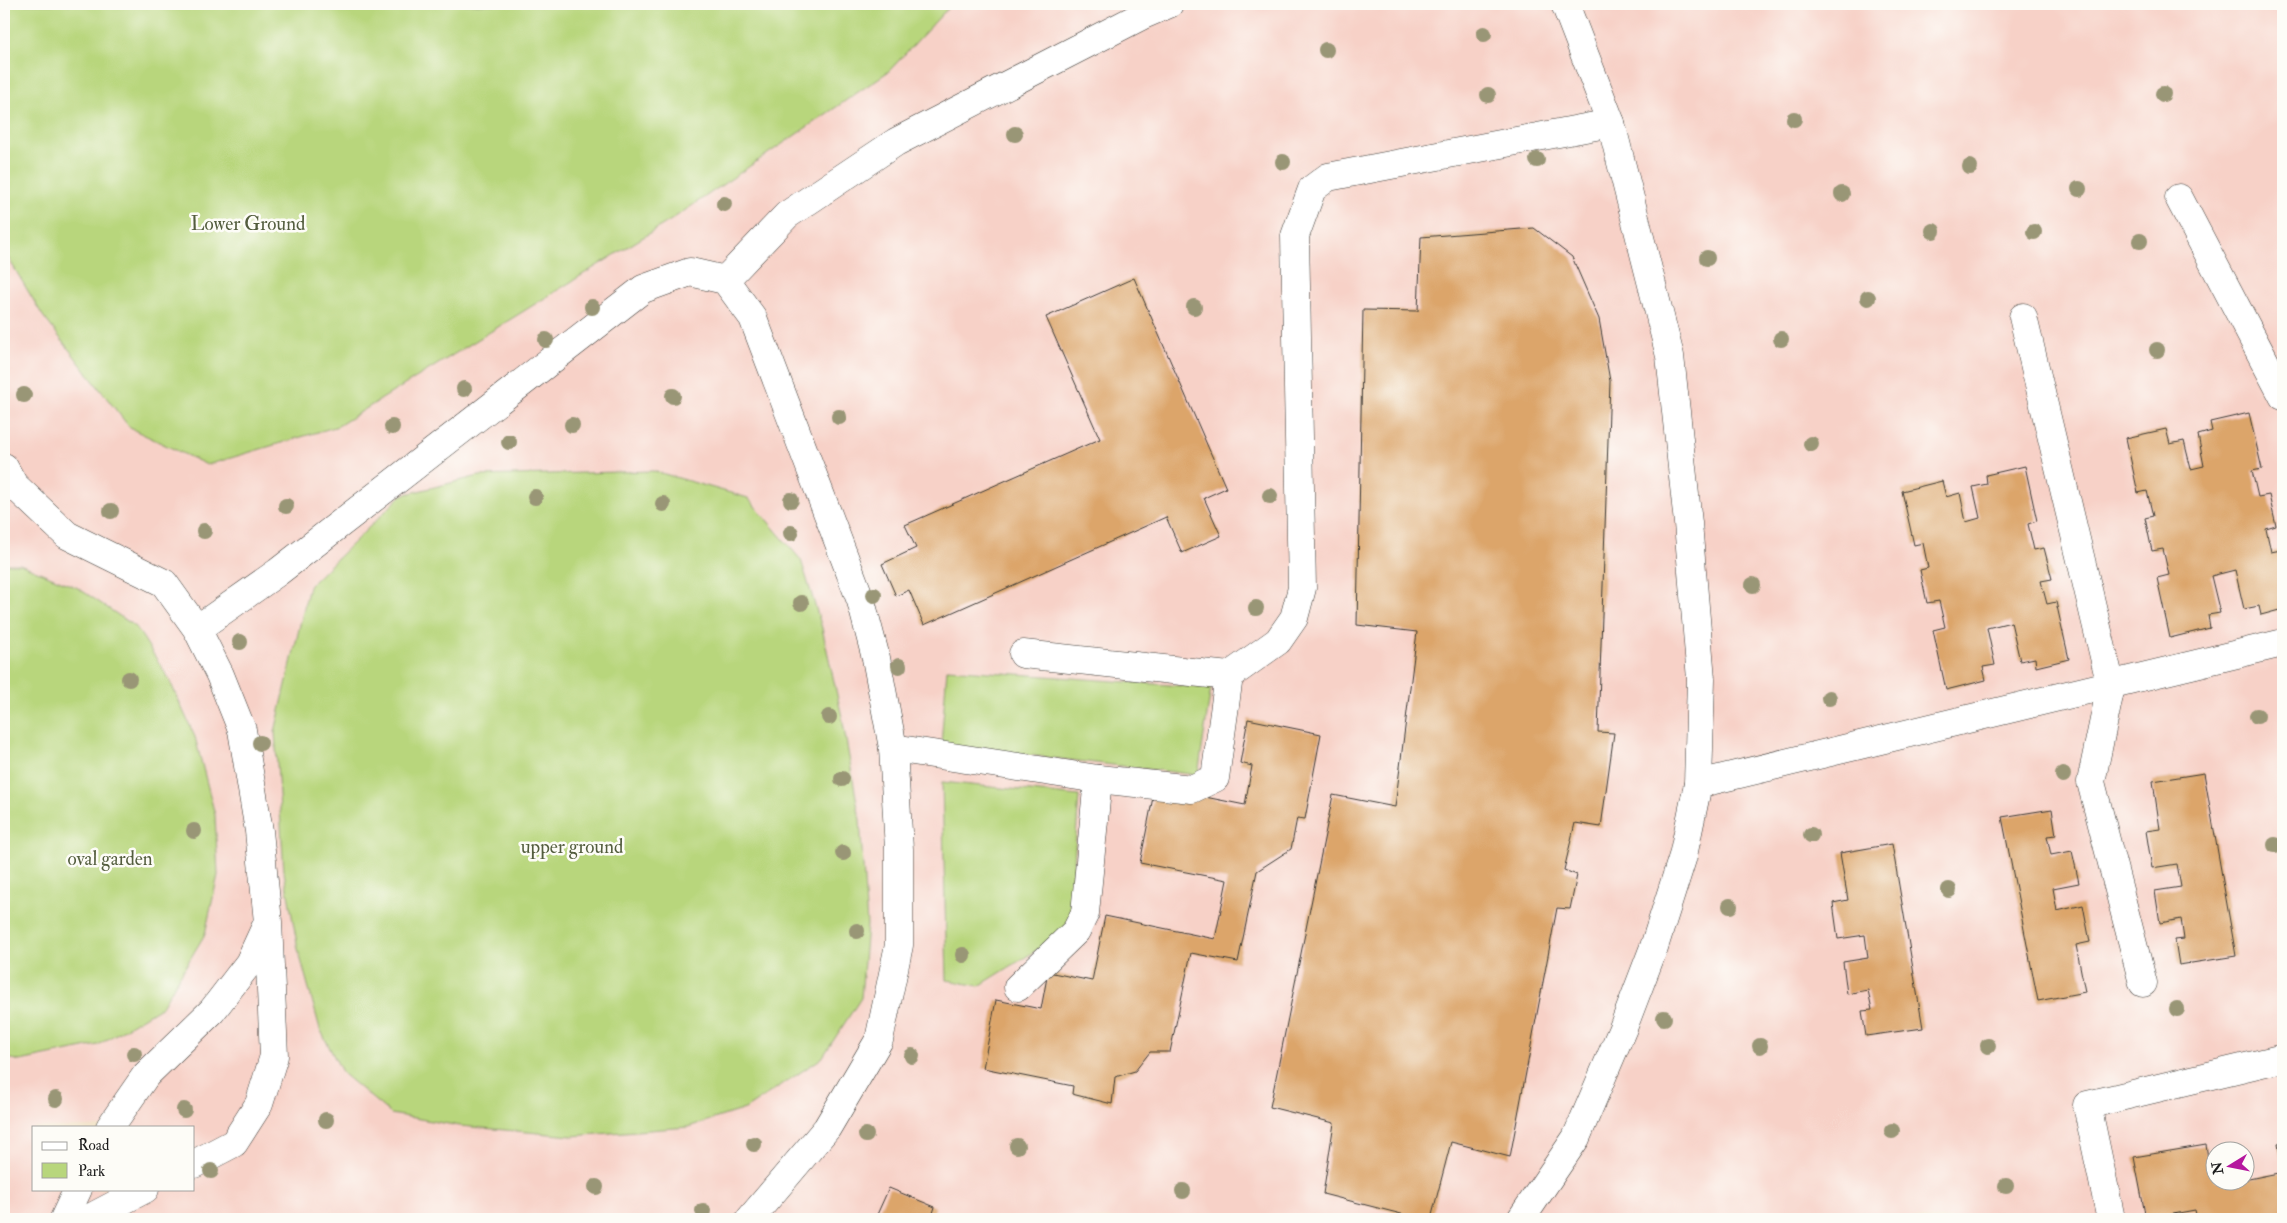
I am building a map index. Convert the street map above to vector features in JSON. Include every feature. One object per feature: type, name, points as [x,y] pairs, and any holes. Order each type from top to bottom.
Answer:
[{"type":"street","points":[[725,280],[787,214],[896,142],[1169,4]]},
{"type":"street","points":[[1521,1219],[1576,1138],[1623,1028],[1654,947],[1683,856],[1698,784],[1701,679],[1688,523],[1670,356],[1611,123],[1565,4]]},
{"type":"street","points":[[1023,654],[1229,676],[1278,640],[1294,618],[1302,588],[1295,236],[1312,189],[1328,177],[1611,123]]},
{"type":"street","points":[[2179,198],[2283,396]]},
{"type":"street","points":[[198,629],[278,572],[643,289],[690,272],[725,280],[753,318],[862,601],[876,658],[893,748],[899,849],[899,945],[880,1040],[827,1128],[750,1219]]},
{"type":"street","points":[[2023,317],[2110,686],[2090,782],[2143,983]]},
{"type":"street","points":[[4,467],[14,485],[67,535],[164,583],[198,629],[220,675],[242,730],[259,831],[268,922],[274,1056],[259,1104],[234,1143],[195,1163]]},
{"type":"street","points":[[1698,784],[2110,686],[2283,642]]},
{"type":"street","points":[[893,748],[1098,779],[1192,789],[1215,778],[1229,676]]},
{"type":"street","points":[[1018,987],[1076,931],[1085,913],[1098,779]]},
{"type":"street","points":[[111,1126],[146,1075],[212,1011],[249,963],[268,922]]},
{"type":"street","points":[[2111,1219],[2087,1105],[2283,1058]]},
{"type":"street","points":[[64,1219],[78,1190]]},
{"type":"street","points":[[88,1219],[143,1190]]},
{"type":"shaded area","points":[[4,4],[2283,4],[2283,1219],[4,1219]]},
{"type":"green space","name":"Lower Ground","points":[[4,4],[947,4],[948,8],[889,71],[671,220],[338,426],[207,465],[130,428],[43,316],[4,251]]},
{"type":"green space","name":"upper ground","points":[[654,471],[748,498],[801,560],[822,628],[842,717],[860,820],[867,925],[861,998],[822,1058],[745,1109],[688,1127],[572,1136],[460,1126],[391,1114],[343,1074],[320,1029],[298,949],[284,872],[275,732],[309,586],[402,495],[479,476]]},
{"type":"green space","name":"oval garden","points":[[4,564],[20,564],[78,588],[136,627],[168,677],[195,737],[215,815],[218,875],[205,934],[162,1006],[98,1045],[20,1061],[4,1057]]},
{"type":"green space","points":[[947,669],[1211,688],[1198,775],[941,745]]},
{"type":"green space","points":[[942,782],[1079,796],[1069,930],[979,986],[947,980]]},
{"type":"building","points":[[1534,228],[1572,257],[1599,319],[1610,381],[1598,732],[1614,733],[1601,827],[1575,823],[1564,870],[1577,875],[1570,909],[1557,908],[1510,1157],[1451,1142],[1431,1219],[1421,1219],[1323,1194],[1334,1123],[1270,1107],[1333,795],[1395,807],[1417,632],[1357,625],[1363,310],[1418,311],[1421,237]]},
{"type":"building","points":[[1134,278],[1226,488],[1204,498],[1221,536],[1182,553],[1166,517],[924,625],[909,590],[896,596],[882,564],[916,548],[905,525],[1100,439],[1046,317]]},
{"type":"building","points":[[2249,413],[2262,469],[2252,471],[2258,497],[2269,495],[2276,526],[2266,529],[2271,552],[2281,550],[2283,562],[2283,609],[2261,615],[2259,606],[2244,609],[2235,570],[2211,576],[2220,613],[2208,615],[2210,628],[2170,638],[2157,578],[2169,575],[2163,549],[2152,551],[2145,518],[2153,516],[2147,491],[2138,493],[2126,438],[2166,429],[2170,444],[2184,441],[2191,469],[2204,466],[2198,435],[2212,431],[2210,422]]},
{"type":"building","points":[[2025,466],[2037,521],[2028,524],[2034,550],[2044,548],[2052,579],[2041,581],[2047,604],[2056,602],[2069,659],[2036,667],[2035,658],[2020,661],[2011,622],[1987,628],[1995,665],[1983,667],[1986,680],[1946,690],[1933,630],[1945,627],[1939,601],[1927,603],[1920,570],[1928,568],[1923,543],[1914,545],[1902,491],[1942,481],[1946,497],[1960,493],[1966,522],[1980,518],[1973,487],[1987,484],[1986,475]]},
{"type":"building","points":[[1248,719],[1321,734],[1305,819],[1297,818],[1291,849],[1257,871],[1238,962],[1191,953],[1170,1052],[1150,1052],[1135,1071],[1115,1077],[1112,1104],[1072,1094],[1073,1086],[983,1068],[996,1000],[1041,1009],[1048,972],[1092,981],[1105,916],[1215,939],[1227,880],[1140,863],[1155,787],[1245,805],[1252,766],[1240,763]]},
{"type":"building","points":[[2204,773],[2236,956],[2179,965],[2175,940],[2184,939],[2181,919],[2160,923],[2155,891],[2181,887],[2177,864],[2152,868],[2146,831],[2160,829],[2153,781]]},
{"type":"building","points":[[2052,809],[2056,835],[2047,836],[2051,855],[2072,851],[2079,883],[2053,888],[2057,911],[2083,905],[2090,942],[2076,945],[2085,992],[2038,1001],[2002,817]]},
{"type":"building","points":[[1892,844],[1923,1028],[1866,1036],[1862,1011],[1872,1010],[1868,990],[1847,994],[1843,962],[1868,958],[1865,935],[1838,939],[1833,903],[1848,900],[1840,853]]},
{"type":"building","points":[[2283,1143],[2283,1165],[2282,1165],[2278,1144]]},
{"type":"building","points":[[2204,1145],[2204,1190],[2254,1190],[2254,1178],[2283,1172],[2283,1219],[2197,1219],[2195,1210],[2146,1219],[2134,1157]]},
{"type":"building","points":[[889,1188],[935,1207],[931,1219],[875,1219]]}]
